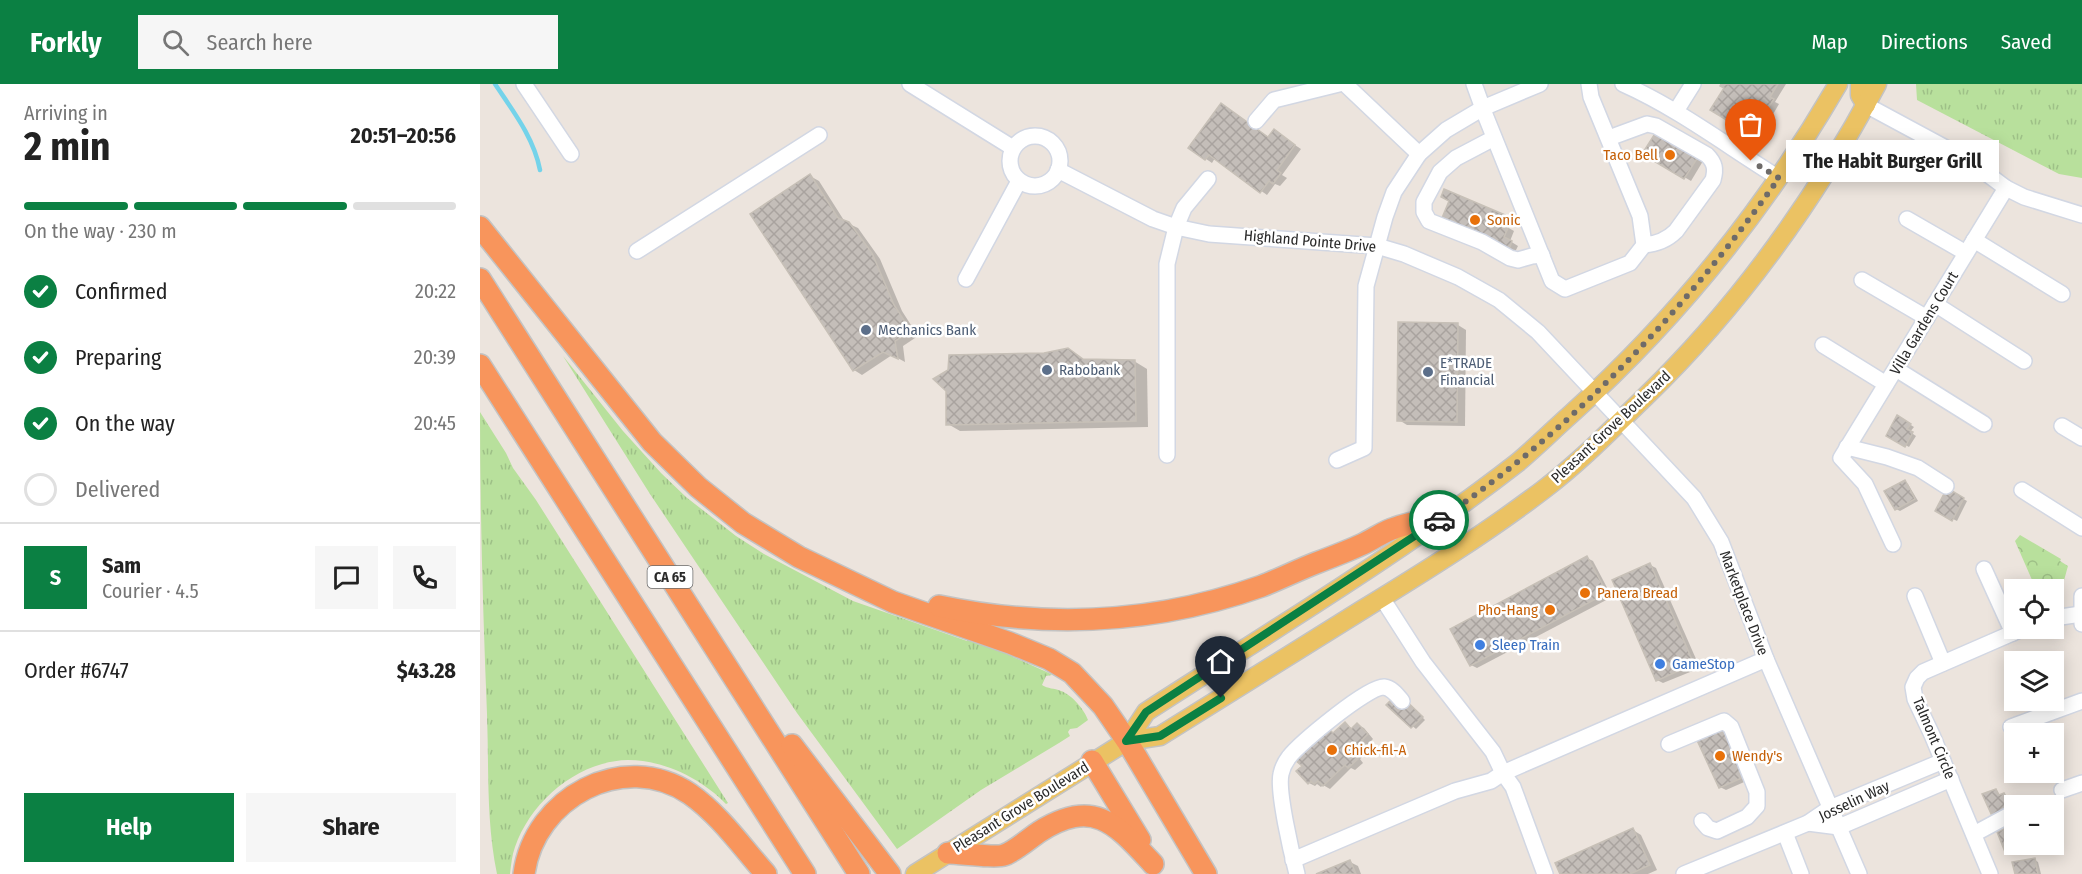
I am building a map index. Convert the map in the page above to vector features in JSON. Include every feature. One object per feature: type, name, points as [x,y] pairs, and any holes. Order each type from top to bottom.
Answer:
[{"type":"highway","points":[[480,227],[622,406],[674,465],[744,523],[799,556],[893,602],[1010,643],[1049,659],[1072,673],[1103,706],[1206,874]]},
{"type":"highway","name":"CA 65","points":[[480,279],[859,874]]},
{"type":"highway","name":"CA 65","points":[[480,365],[805,874]]},
{"type":"highway","points":[[859,585],[974,614],[1063,621],[1154,615],[1207,604],[1263,585],[1361,545],[1395,528],[1444,516]]},
{"type":"highway","points":[[683,598],[890,874]]},
{"type":"highway","points":[[1092,761],[1156,869]]},
{"type":"highway","points":[[524,874],[537,833],[557,808],[583,789],[598,782],[631,777],[659,780],[689,794],[716,816],[766,874]]},
{"type":"highway","points":[[948,853],[1004,856],[1042,830],[1078,815],[1097,818],[1114,825],[1156,869]]},
{"type":"main road","name":"Pleasant Grove Boulevard","points":[[1126,741],[1146,712],[1444,516],[1519,461],[1595,393],[1671,315],[1745,226],[1779,178],[1838,84]]},
{"type":"main road","points":[[1860,84],[1860,95],[1866,105]]},
{"type":"main road","name":"Pleasant Grove Boulevard","points":[[915,874],[1126,741],[1160,736],[1466,546],[1535,496],[1621,421],[1701,340],[1745,288],[1777,247],[1810,198],[1877,84]]},
{"type":"street","points":[[524,84],[571,154]]},
{"type":"street","points":[[910,84],[1013,148]]},
{"type":"street","points":[[1256,121],[1274,100],[1339,84]]},
{"type":"street","points":[[1345,84],[1419,154]]},
{"type":"street","points":[[1474,84],[1552,281],[1565,289],[1630,263],[1644,245],[1640,216],[1591,97],[1589,84]]},
{"type":"street","points":[[1337,460],[1364,448],[1366,285],[1394,192],[1419,154],[1446,130],[1483,108],[1540,84]]},
{"type":"street","points":[[1623,84],[1676,111],[1779,178]]},
{"type":"street","points":[[1676,111],[1693,84]]},
{"type":"street","points":[[1866,105],[1970,161],[2006,188],[2024,197],[2082,215]]},
{"type":"street","points":[[1609,138],[1647,124],[1656,126],[1707,155],[1713,162],[1715,170],[1713,180],[1676,231],[1656,244],[1644,245]]},
{"type":"street","points":[[637,251],[819,135]]},
{"type":"street","points":[[1026,137],[1046,138],[1058,152],[1060,158],[1058,171],[1053,178],[1040,185],[1032,186],[1019,181],[1010,166],[1013,148],[1026,137]]},
{"type":"street","points":[[1494,138],[1456,159],[1440,172],[1424,202],[1424,212],[1430,221],[1482,242],[1510,258],[1518,260],[1542,255]]},
{"type":"street","name":"Highland Pointe Drive","points":[[1058,171],[1153,219],[1176,227],[1209,234],[1377,246],[1404,254],[1458,277],[1499,300],[1538,332],[1621,421]]},
{"type":"street","points":[[1167,455],[1167,264],[1176,227],[1184,208],[1208,179]]},
{"type":"street","points":[[966,279],[1019,181]]},
{"type":"street","name":"Villa Gardens Court","points":[[1844,452],[2006,188]]},
{"type":"street","points":[[1907,219],[1970,246],[2062,294]]},
{"type":"street","points":[[1862,280],[1927,318]]},
{"type":"street","points":[[1935,304],[2024,361]]},
{"type":"street","points":[[1823,345],[1886,384]]},
{"type":"street","points":[[1896,369],[1984,424]]},
{"type":"street","name":"Marketplace Drive","points":[[1621,421],[1694,498],[1721,542],[1766,658],[1839,827]]},
{"type":"street","points":[[2062,426],[2082,438]]},
{"type":"street","points":[[1844,452],[1887,457],[1918,468],[1946,486]]},
{"type":"street","points":[[1844,452],[1865,484],[1893,544]]},
{"type":"street","points":[[2022,490],[2082,528]]},
{"type":"street","points":[[1984,569],[2004,605]]},
{"type":"street","points":[[1915,596],[1943,663]]},
{"type":"street","points":[[2064,618],[2081,619],[2082,596]]},
{"type":"street","points":[[1382,598],[1423,662],[1493,752],[1513,787],[1545,874]]},
{"type":"street","name":"Talmont Circle","points":[[1990,874],[1915,699],[1913,687],[1923,672],[2004,637]]},
{"type":"street","points":[[1401,701],[1393,691],[1386,687],[1377,688],[1340,711],[1288,758],[1281,773],[1281,789],[1295,867],[1455,791],[1491,781],[1503,773],[1766,658]]},
{"type":"street","points":[[2022,723],[2082,701]]},
{"type":"street","points":[[1669,744],[1724,721],[1731,727],[1757,792],[1757,806],[1748,817],[1718,831],[1708,828],[1702,821]]},
{"type":"street","name":"Josselin Way","points":[[1808,823],[1830,808],[1943,761]]},
{"type":"street","name":"Josselin Way","points":[[1808,823],[1839,827],[1951,779]]},
{"type":"street","points":[[2062,790],[2082,783]]},
{"type":"street","points":[[1974,834],[2004,818]]},
{"type":"street","points":[[1686,874],[1808,823]]},
{"type":"street","points":[[1839,827],[1859,874]]},
{"type":"street","points":[[1785,833],[1801,874]]},
{"type":"green space","points":[[1916,84],[2082,84],[2082,178],[2059,174],[1917,100]]},
{"type":"green space","points":[[563,356],[623,431],[661,473],[686,497],[736,536],[764,554],[853,601],[967,641],[967,637],[1011,653],[1013,657],[1052,675],[1046,676],[1042,685],[1061,691],[1073,699],[1081,707],[1088,720],[1077,728],[1070,729],[1068,732],[1070,736],[981,790],[897,849],[797,713],[650,494]]},
{"type":"green space","points":[[480,412],[513,468],[536,500],[728,803],[726,804],[694,779],[668,767],[642,761],[609,762],[574,776],[545,800],[522,830],[514,850],[510,874],[497,874],[491,834],[489,794]]},
{"type":"green space","points":[[2020,535],[2061,559],[2060,561],[2068,566],[2064,579],[2032,579],[2015,541]]},
{"type":"building","points":[[1721,84],[1778,84],[1770,97],[1774,99],[1765,113],[1762,111],[1748,133],[1710,110],[1724,88],[1720,86]]},
{"type":"building","points":[[1221,103],[1268,137],[1274,129],[1295,145],[1277,170],[1281,173],[1273,184],[1269,181],[1260,193],[1209,155],[1205,160],[1188,148]]},
{"type":"building","name":"Taco Bell","points":[[1656,132],[1698,157],[1684,179],[1642,154]]},
{"type":"building","points":[[810,174],[838,218],[849,222],[872,253],[894,305],[911,331],[895,341],[898,359],[883,352],[853,371],[750,214]]},
{"type":"building","name":"Sonic","points":[[1444,189],[1505,215],[1501,223],[1509,226],[1504,237],[1512,241],[1509,250],[1470,234],[1472,230],[1464,227],[1463,229],[1442,218],[1449,201],[1441,197]]},
{"type":"building","name":"E*TRADE Financial","points":[[1398,322],[1458,323],[1457,422],[1397,421]]},
{"type":"building","points":[[1068,348],[1083,359],[1135,360],[1136,421],[946,425],[946,391],[933,379],[948,370],[949,355],[1044,353]]},
{"type":"building","points":[[1897,415],[1911,424],[1907,429],[1913,432],[1905,447],[1886,436]]},
{"type":"building","points":[[1905,480],[1915,499],[1895,510],[1884,491]]},
{"type":"building","points":[[1947,488],[1964,498],[1952,521],[1935,511]]},
{"type":"building","points":[[1587,556],[1607,593],[1470,666],[1450,629]]},
{"type":"building","points":[[1650,563],[1694,664],[1656,681],[1612,580]]},
{"type":"building","points":[[1398,693],[1423,717],[1411,728],[1386,705]]},
{"type":"building","name":"Chick-fil-A","points":[[1345,722],[1351,729],[1357,723],[1368,734],[1362,740],[1366,745],[1355,755],[1358,759],[1348,768],[1345,765],[1323,786],[1318,781],[1314,784],[1311,781],[1308,784],[1296,771],[1302,766],[1294,759],[1327,727],[1333,733]]},
{"type":"building","name":"Wendy's","points":[[1722,724],[1746,776],[1719,788],[1695,736]]},
{"type":"building","points":[[1996,789],[1999,795],[2004,793],[2004,813],[1993,818],[1982,794]]},
{"type":"building","points":[[1633,828],[1650,865],[1630,874],[1560,874],[1555,863]]},
{"type":"building","points":[[2004,829],[2004,850],[1997,832]]},
{"type":"building","points":[[2035,858],[2038,874],[2015,874],[2012,862]]},
{"type":"building","points":[[1350,860],[1356,874],[1316,874]]},
{"type":"waterway","points":[[495,84],[528,136],[540,170]]},
{"type":"way so far","points":[[1439,520],[1519,461],[1595,393],[1671,315],[1745,226],[1779,178],[1751,161]]},
{"type":"place","name":"Taco Bell","points":[[1670,155]]},
{"type":"place","name":"The Habit Burger Grill","points":[[1751,161]]},
{"type":"place","name":"Sonic","points":[[1475,220]]},
{"type":"place","name":"Mechanics Bank","points":[[866,330]]},
{"type":"place","name":"Rabobank","points":[[1047,370]]},
{"type":"place","name":"E*TRADE Financial","points":[[1428,372]]},
{"type":"place","name":"Panera Bread","points":[[1585,593]]},
{"type":"place","name":"Pho-Hang","points":[[1550,610]]},
{"type":"place","name":"Sleep Train","points":[[1480,645]]},
{"type":"place","name":"GameStop","points":[[1660,664]]},
{"type":"place","name":"Chick-fil-A","points":[[1332,750]]},
{"type":"place","name":"Wendy's","points":[[1720,756]]},
{"type":"route","points":[[1221,698],[1160,736],[1126,741],[1146,712],[1439,520]]}]
